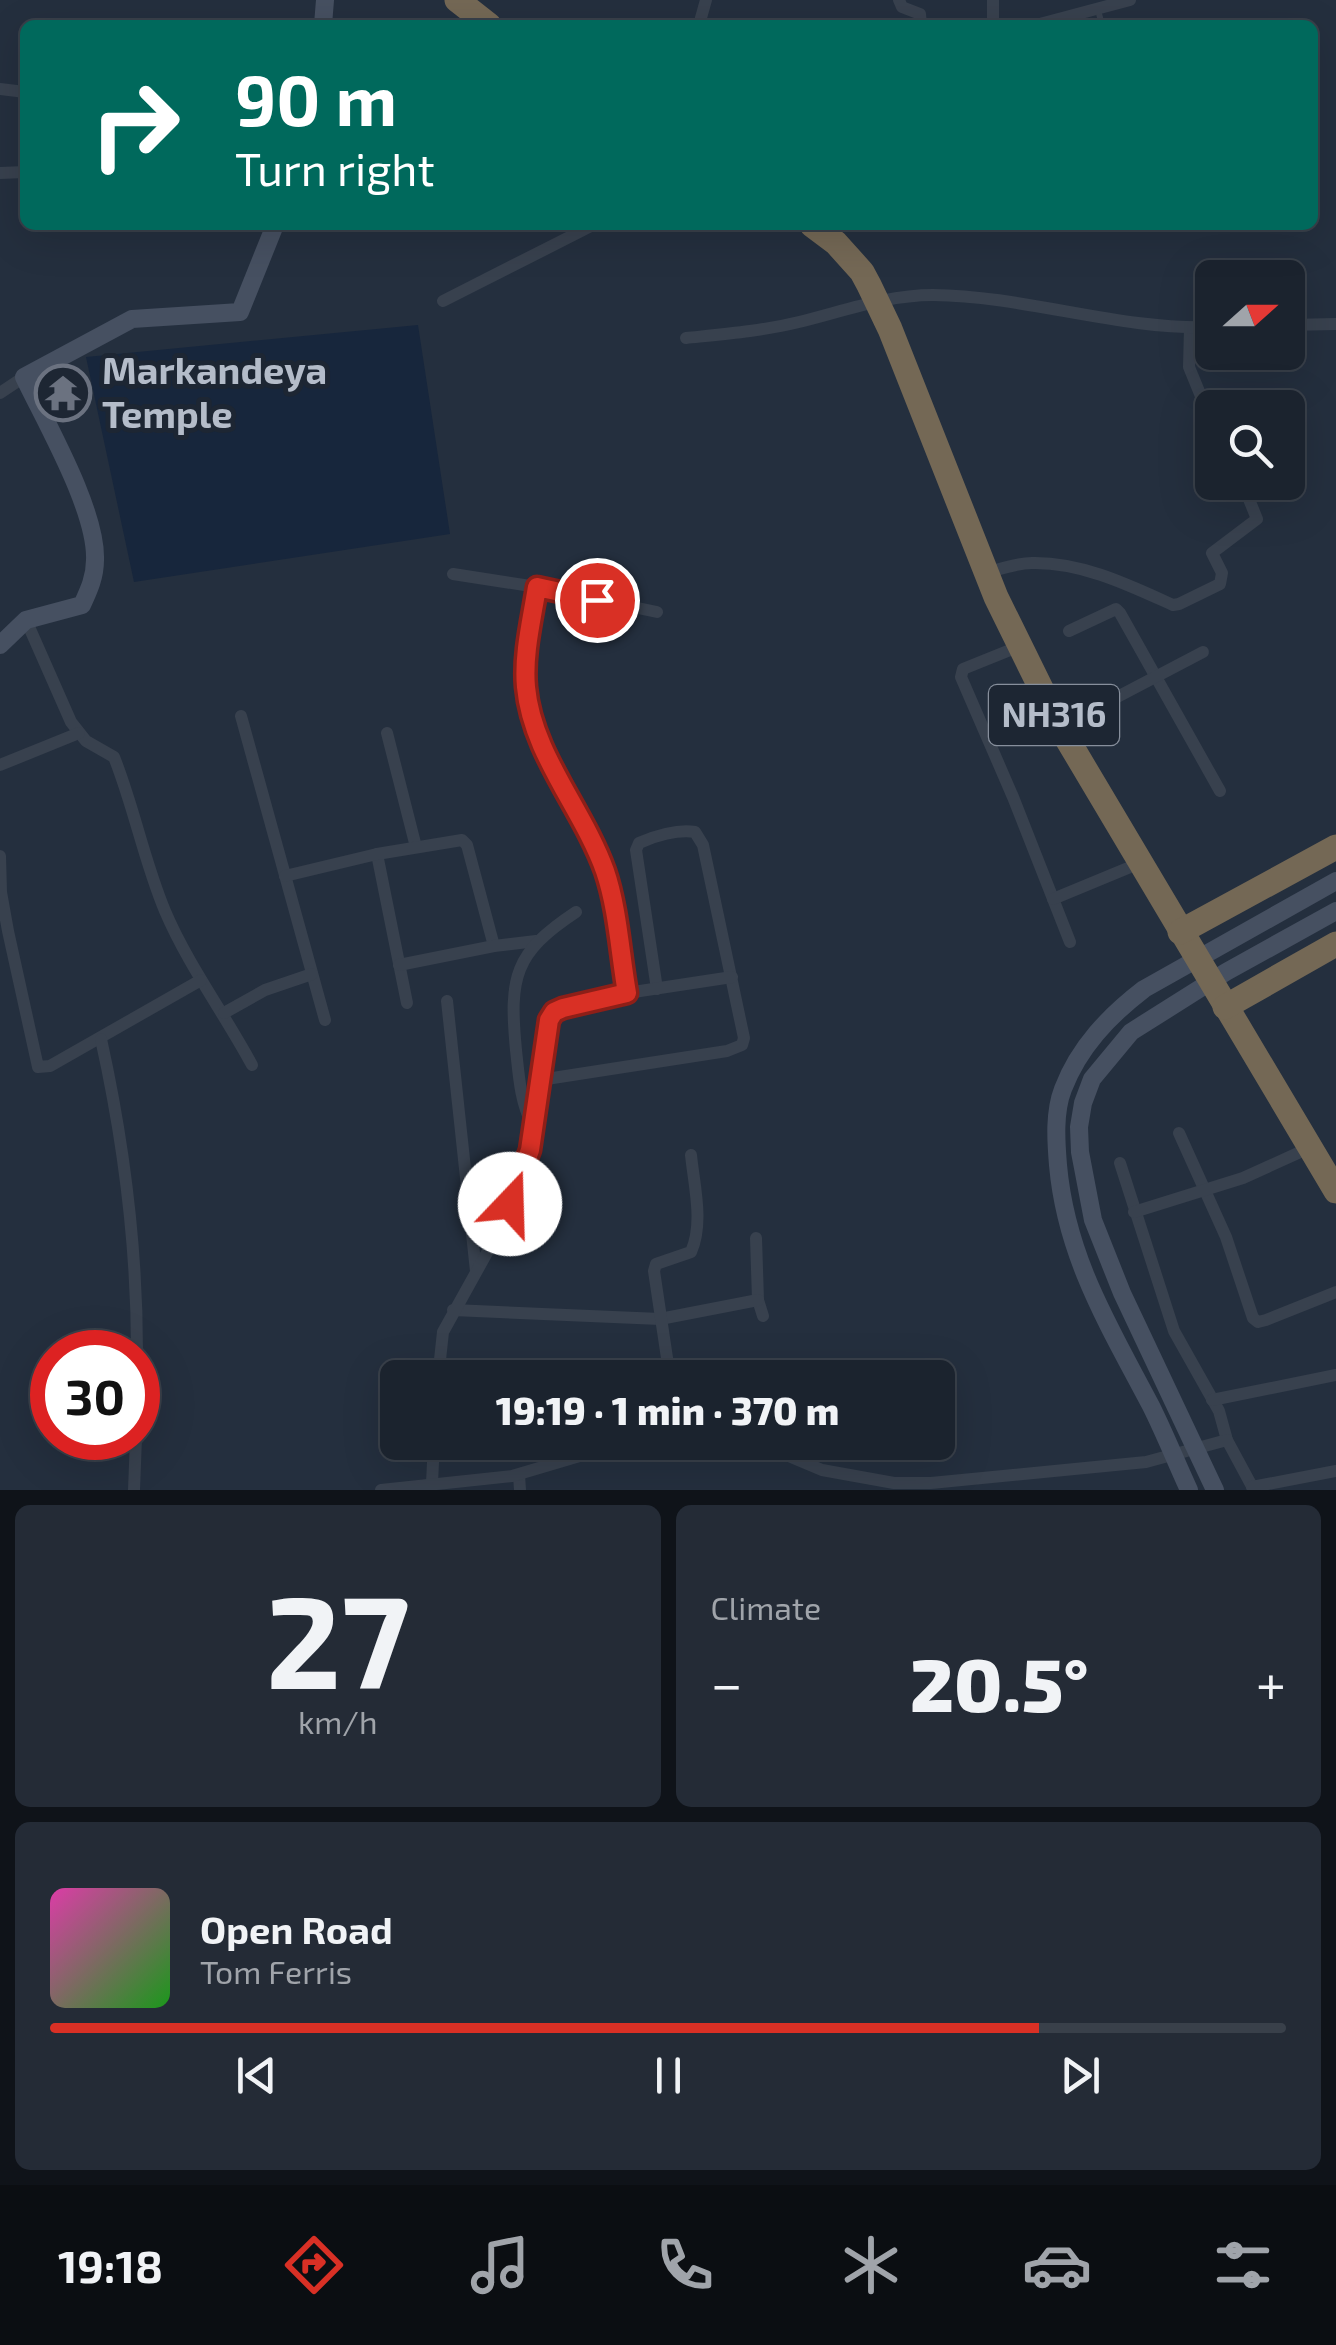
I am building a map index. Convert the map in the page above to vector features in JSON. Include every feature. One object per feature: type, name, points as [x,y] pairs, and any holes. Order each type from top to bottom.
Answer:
[{"type":"highway","points":[[457,0],[483,20]]},
{"type":"highway","name":"NH316","points":[[818,230],[862,272],[878,301],[986,573],[1060,727],[1336,1190]]},
{"type":"highway","points":[[1180,932],[1336,847]]},
{"type":"highway","points":[[1225,1007],[1336,944]]},
{"type":"main road","points":[[0,645],[26,620],[82,605],[92,583],[95,557],[82,504],[24,377],[132,319],[240,312],[273,230]]},
{"type":"main road","points":[[1189,1490],[1071,1242],[1060,1196],[1057,1118],[1062,1090],[1090,1039],[1116,1010],[1144,989],[1336,881]]},
{"type":"main road","points":[[1215,1490],[1122,1292],[1093,1220],[1079,1127],[1083,1103],[1092,1078],[1131,1032],[1336,911]]},
{"type":"street","points":[[899,0],[902,7],[920,14],[921,20]]},
{"type":"street","points":[[1053,20],[1130,0]]},
{"type":"street","points":[[443,301],[583,230]]},
{"type":"street","points":[[686,338],[750,332],[878,301],[921,296],[970,297],[1152,326],[1195,328]]},
{"type":"street","points":[[1305,325],[1336,324]]},
{"type":"street","points":[[1190,328],[1189,367],[1198,390]]},
{"type":"street","points":[[1,390],[24,377]]},
{"type":"street","points":[[986,573],[1030,562],[1054,564],[1094,572],[1180,604],[1220,584],[1222,574],[1212,553],[1257,519],[1249,500]]},
{"type":"street","points":[[453,574],[657,612]]},
{"type":"street","points":[[537,587],[526,656],[532,720],[606,875],[627,993]]},
{"type":"street","points":[[1069,631],[1116,610],[1158,677],[1220,791]]},
{"type":"street","points":[[26,620],[78,733],[114,757],[160,897],[201,980],[252,1065]]},
{"type":"street","points":[[1020,646],[962,669],[960,677],[1014,797],[1070,942]]},
{"type":"street","points":[[1060,727],[1203,652]]},
{"type":"street","points":[[241,716],[324,1020]]},
{"type":"street","points":[[0,765],[78,733]]},
{"type":"street","points":[[387,733],[416,847]]},
{"type":"street","points":[[540,1080],[736,1049],[744,1038],[703,845],[688,830],[647,839],[636,850],[657,988]]},
{"type":"street","points":[[285,876],[455,840],[467,845],[494,946]]},
{"type":"street","points":[[377,854],[407,1003]]},
{"type":"street","points":[[0,856],[1,892],[38,1067],[50,1066],[101,1039],[201,980]]},
{"type":"street","points":[[1053,899],[1140,863]]},
{"type":"street","points":[[534,1128],[520,1094],[512,994],[536,941],[576,912]]},
{"type":"street","points":[[399,965],[536,941]]},
{"type":"street","points":[[224,1013],[265,990],[312,974]]},
{"type":"street","points":[[440,1360],[443,1332],[499,1231],[530,1150],[549,1020],[554,1012],[627,993],[732,977]]},
{"type":"street","points":[[447,1000],[476,1271]]},
{"type":"street","points":[[101,1039],[134,1237],[136,1330]]},
{"type":"street","points":[[1180,1132],[1226,1237],[1253,1318],[1258,1322],[1266,1320],[1336,1292]]},
{"type":"street","points":[[1134,1212],[1270,1168],[1309,1148]]},
{"type":"street","points":[[667,1360],[654,1284],[656,1264],[691,1252],[695,1243],[697,1211],[690,1155]]},
{"type":"street","points":[[1120,1163],[1174,1331],[1219,1411],[1227,1440],[1253,1488],[1336,1470]]},
{"type":"street","points":[[756,1238],[758,1300],[763,1316]]},
{"type":"street","points":[[453,1310],[660,1319],[758,1300]]},
{"type":"street","points":[[1212,1400],[1336,1376]]},
{"type":"street","points":[[798,1460],[822,1470],[894,1483],[946,1482],[1146,1462],[1227,1440]]},
{"type":"street","points":[[134,1490],[135,1460]]},
{"type":"street","points":[[432,1483],[433,1460]]},
{"type":"street","points":[[381,1490],[519,1474],[566,1460]]},
{"type":"street","points":[[519,1474],[520,1490]]},
{"type":"water","points":[[418,325],[450,534],[134,582],[86,357]]},
{"type":"place","name":"Markandeya Temple","points":[[63,393]]},
{"type":"route","points":[[510,1204],[530,1150],[549,1020],[563,1008],[627,993],[606,875],[594,842],[541,743],[526,686],[526,656],[537,587],[597,600]]}]
